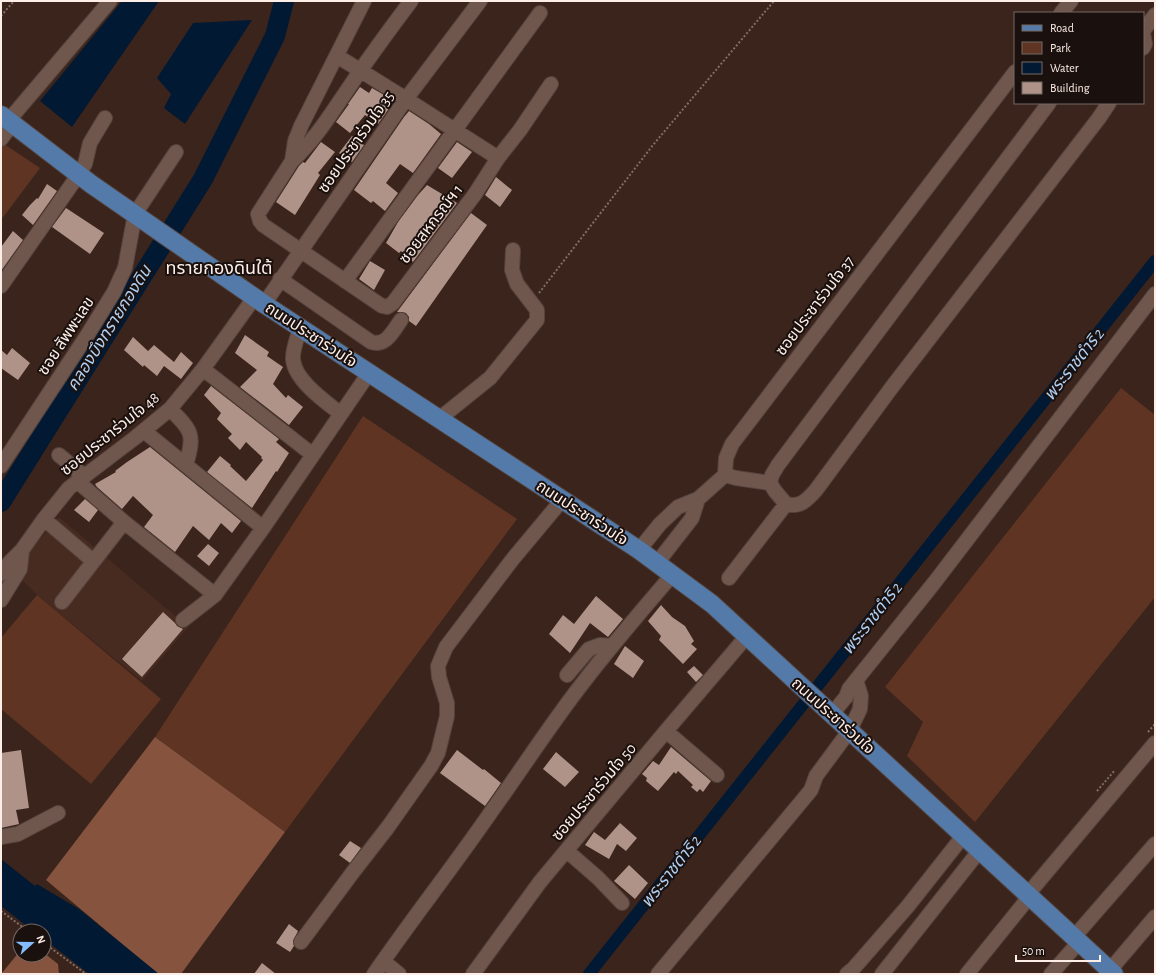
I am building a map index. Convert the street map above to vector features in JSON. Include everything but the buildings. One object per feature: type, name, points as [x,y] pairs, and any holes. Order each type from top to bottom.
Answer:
[{"type":"main road","name":"ถนนประชาร่วมใจ","points":[[8,119],[79,174],[259,301],[658,562],[712,604],[1112,972]]},
{"type":"street","points":[[1,139],[8,119],[110,1]]},
{"type":"street","points":[[292,161],[295,141],[301,126],[364,1]]},
{"type":"street","points":[[411,1],[360,70],[319,132],[308,146],[292,161],[258,214],[263,225],[345,281],[540,14]]},
{"type":"street","name":"ซอยประชาร่วมใจ 35","points":[[259,301],[280,279],[406,99],[480,1]]},
{"type":"street","points":[[1062,12],[1070,1]]},
{"type":"street","points":[[1144,31],[1155,15]]},
{"type":"street","points":[[337,56],[498,158]]},
{"type":"street","name":"ซอยประชาร่วมใจ 37","points":[[725,475],[726,458],[732,444],[1014,73]]},
{"type":"street","name":"ซอยสหกรณ์ฯ 1","points":[[345,281],[382,306],[387,307],[393,303],[475,194],[498,158],[520,130],[551,84]]},
{"type":"street","points":[[1048,104],[772,475],[770,483],[786,504],[798,505],[806,502],[816,490],[892,387],[1108,104]]},
{"type":"street","points":[[1,286],[79,174],[85,164],[90,143],[105,118]]},
{"type":"street","points":[[135,214],[176,152]]},
{"type":"street","name":"ซอย สัพพะเลข","points":[[1,466],[114,292],[125,268],[135,214]]},
{"type":"street","points":[[439,419],[490,378],[537,320],[537,310],[517,284],[512,270],[513,250]]},
{"type":"street","points":[[280,279],[370,342],[377,344],[382,342],[390,336],[401,320]]},
{"type":"street","points":[[828,711],[846,697],[849,689],[934,583],[1155,294]]},
{"type":"street","name":"ซอยประชาร่วมใจ 48","points":[[1,574],[9,563],[22,550],[69,488],[144,431],[170,409],[259,301]]},
{"type":"street","points":[[300,328],[292,358],[294,365],[307,385],[341,414]]},
{"type":"street","points":[[203,369],[313,455]]},
{"type":"street","points":[[183,620],[215,595],[263,528],[369,373]]},
{"type":"street","points":[[170,409],[185,424],[190,432],[191,445],[186,465]]},
{"type":"street","points":[[144,431],[263,528]]},
{"type":"street","points":[[59,455],[124,522],[215,595]]},
{"type":"street","points":[[639,550],[660,524],[678,507],[698,500],[725,475],[770,483]]},
{"type":"street","points":[[301,942],[388,827],[431,766],[438,753],[447,716],[447,703],[439,677],[438,666],[446,647],[512,560],[562,500]]},
{"type":"street","points":[[658,562],[692,518],[698,500]]},
{"type":"street","points":[[728,578],[786,504]]},
{"type":"street","points":[[44,519],[94,561]]},
{"type":"street","points":[[62,602],[124,522]]},
{"type":"street","points":[[1,600],[20,569],[22,550]]},
{"type":"street","points":[[374,974],[491,813],[548,730],[611,646],[673,574]]},
{"type":"street","name":"ซอยประชาร่วมใจ 50","points":[[473,974],[540,882],[747,636]]},
{"type":"street","points":[[567,676],[589,649],[600,645],[611,646]]},
{"type":"street","points":[[658,974],[811,790],[816,776],[850,730],[860,709],[861,696],[856,680]]},
{"type":"street","points":[[666,732],[717,775]]},
{"type":"street","points":[[967,974],[1029,895],[1155,743]]},
{"type":"street","points":[[1,837],[18,834],[58,813]]},
{"type":"street","points":[[847,974],[908,906],[964,835]]},
{"type":"street","points":[[1051,974],[1077,939],[1155,844]]},
{"type":"street","points":[[882,974],[980,850]]},
{"type":"street","points":[[567,851],[598,878],[622,903]]},
{"type":"street","points":[[1112,972],[1155,917]]},
{"type":"street","points":[[383,961],[399,974]]},
{"type":"path","points":[[1,16],[14,1]]},
{"type":"path","points":[[532,302],[653,145],[774,1]]},
{"type":"path","points":[[1,911],[17,923]]},
{"type":"path","points":[[52,949],[86,974]]},
{"type":"shaded area","points":[[59,517],[188,627],[142,681],[37,595],[13,571]]},
{"type":"shaded area","points":[[155,737],[285,832],[181,974],[158,974],[46,880]]},
{"type":"shaded area","points":[[52,959],[58,964],[59,974],[1,974],[12,961],[12,963],[52,963]]},
{"type":"green space","points":[[1,142],[40,168],[1,220]]},
{"type":"green space","points":[[1121,388],[1155,415],[1155,597],[975,822],[907,756],[923,722],[885,687]]},
{"type":"green space","points":[[363,416],[517,519],[285,832],[155,737]]},
{"type":"green space","points":[[37,595],[161,699],[91,784],[1,709],[1,638]]},
{"type":"water","points":[[122,1],[159,1],[72,127],[40,101]]},
{"type":"water","points":[[252,20],[185,124],[164,108],[171,94],[157,78],[193,23]]},
{"type":"water","points":[[1,859],[35,886],[37,884],[79,909],[159,974],[89,974],[52,945],[52,923],[23,923],[1,906]]},
{"type":"waterway","name":"คลองบึงทรายกองดิน","points":[[1,502],[203,179],[275,36],[284,1]]},
{"type":"waterway","name":"พระราชดำริ 2","points":[[589,974],[1155,261]]},
{"type":"district","name":"ทรายกองดินใต้","points":[[219,269]]}]
